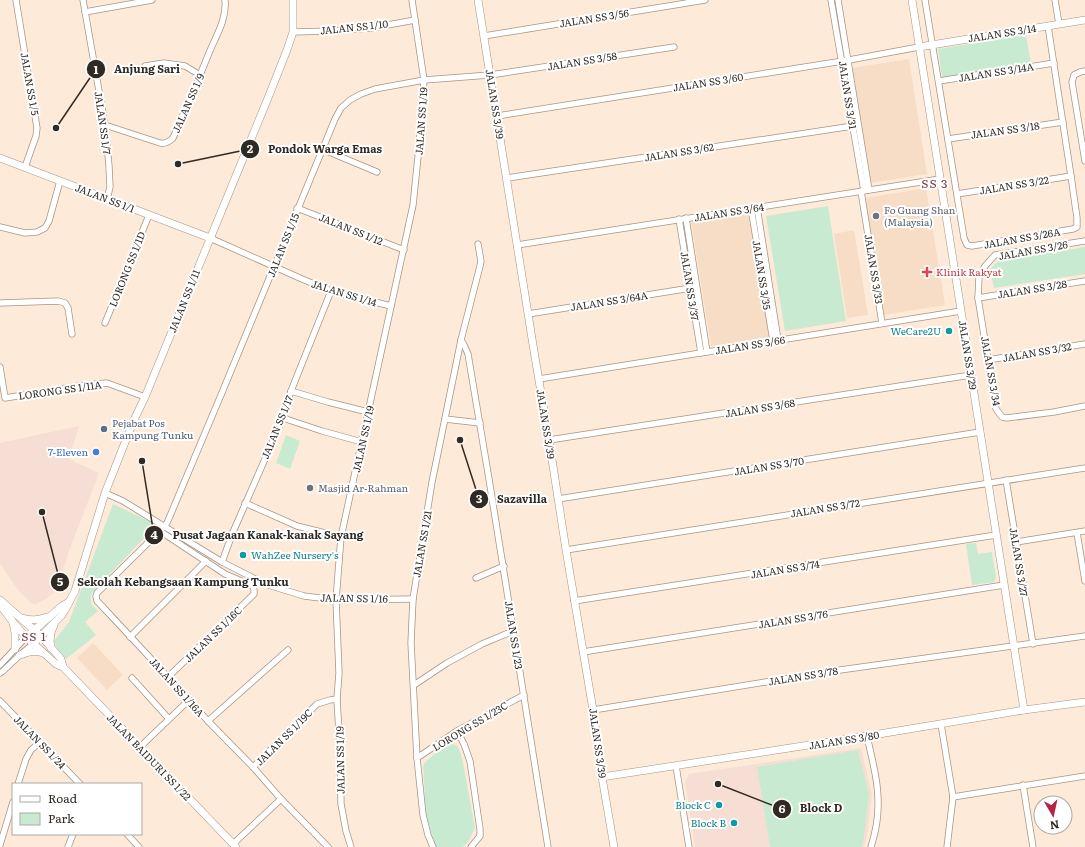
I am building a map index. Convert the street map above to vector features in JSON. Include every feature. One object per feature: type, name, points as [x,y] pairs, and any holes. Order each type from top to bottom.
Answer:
[{"type":"street","name":"JALAN SS 1/5","points":[[16,0],[16,19],[37,128],[36,136],[25,167]]},
{"type":"street","name":"JALAN SS 1/7","points":[[83,0],[104,126],[109,166],[110,187],[107,199]]},
{"type":"street","points":[[85,12],[152,0]]},
{"type":"street","name":"JALAN SS 1/9","points":[[104,126],[160,143],[169,142],[200,75],[223,19],[225,0]]},
{"type":"street","name":"JALAN SS 1/11","points":[[26,637],[34,630],[65,610],[75,591],[106,493],[133,422],[145,397],[287,50],[293,32],[293,0]]},
{"type":"street","name":"JALAN SS 1/19","points":[[351,847],[346,831],[341,804],[338,699],[339,673],[336,600],[341,537],[414,205],[424,80],[412,0]]},
{"type":"street","name":"JALAN SS 3/39","points":[[478,0],[614,847]]},
{"type":"street","name":"JALAN SS 3/56","points":[[484,36],[705,0]]},
{"type":"street","name":"JALAN SS 3/31","points":[[831,0],[865,190]]},
{"type":"street","name":"JALAN SS 3/31","points":[[838,0],[849,60],[865,190]]},
{"type":"street","name":"JALAN SS 3/29","points":[[912,0],[1024,710]]},
{"type":"street","name":"JALAN SS 3/26A","points":[[925,0],[964,238],[967,245],[972,246],[1073,229],[1076,227],[1077,218],[1048,26]]},
{"type":"street","points":[[1055,0],[1059,24]]},
{"type":"street","name":"JALAN SS 1/10","points":[[293,32],[371,28],[415,20]]},
{"type":"street","name":"JALAN SS 3/14","points":[[919,47],[1085,20]]},
{"type":"street","name":"JALAN SS 3/58","points":[[490,75],[674,47]]},
{"type":"street","name":"JALAN SS 3/60","points":[[496,116],[849,60],[919,47]]},
{"type":"street","points":[[145,66],[164,63],[185,66],[200,75]]},
{"type":"street","name":"JALAN SS 3/14A","points":[[939,81],[1054,63]]},
{"type":"street","points":[[1085,71],[1074,75],[1072,82],[1082,126],[1085,161]]},
{"type":"street","name":"JALAN SS 1/15","points":[[165,526],[209,424],[297,208],[341,108],[350,100],[375,89],[424,80],[490,75]]},
{"type":"street","name":"JALAN SS 3/18","points":[[948,139],[1063,122]]},
{"type":"street","name":"JALAN SS 3/62","points":[[506,178],[853,126]]},
{"type":"street","points":[[322,149],[377,172]]},
{"type":"street","name":"JALAN SS 1/1","points":[[0,158],[210,238]]},
{"type":"street","name":"JALAN SS 3/22","points":[[957,194],[1071,176]]},
{"type":"street","name":"JALAN SS 3/64","points":[[517,245],[940,179]]},
{"type":"street","points":[[0,227],[25,233],[37,232],[45,228],[49,222],[60,180]]},
{"type":"street","name":"JALAN SS 3/33","points":[[865,190],[882,324]]},
{"type":"street","name":"JALAN SS 1/12","points":[[297,208],[404,250]]},
{"type":"street","name":"JALAN SS 3/35","points":[[754,208],[775,341]]},
{"type":"street","name":"LORONG SS 1/1D","points":[[105,323],[149,215]]},
{"type":"street","name":"JALAN SS 3/37","points":[[686,218],[704,352]]},
{"type":"street","name":"JALAN SS 3/37","points":[[679,219],[704,352]]},
{"type":"street","name":"JALAN SS 1/14","points":[[210,238],[331,291],[391,306]]},
{"type":"street","name":"JALAN SS 3/26","points":[[985,266],[996,255],[1085,241]]},
{"type":"street","name":"JALAN SS 1/21","points":[[433,847],[423,815],[417,758],[411,643],[413,599],[432,482],[461,340],[481,261],[478,244]]},
{"type":"street","name":"JALAN SS 3/34","points":[[985,266],[979,277],[978,298],[996,409],[1002,417],[1006,418],[1054,412],[1085,406]]},
{"type":"street","name":"JALAN SS 3/28","points":[[978,298],[1085,281]]},
{"type":"street","name":"JALAN SS 3/64A","points":[[528,314],[691,288]]},
{"type":"street","name":"JALAN SS 1/17","points":[[222,562],[245,503],[283,418],[291,391],[331,291]]},
{"type":"street","points":[[0,302],[65,302],[68,308],[72,334]]},
{"type":"street","name":"JALAN SS 3/66","points":[[539,379],[961,311]]},
{"type":"street","name":"JALAN SS 1/23","points":[[461,340],[468,354],[480,422],[548,847]]},
{"type":"street","name":"JALAN SS 3/32","points":[[988,360],[1085,344]]},
{"type":"street","name":"LORONG SS 1/11A","points":[[0,367],[5,398],[85,385],[107,383],[145,397]]},
{"type":"street","name":"JALAN SS 3/68","points":[[549,440],[971,375]]},
{"type":"street","points":[[291,391],[368,412]]},
{"type":"street","points":[[283,418],[362,442]]},
{"type":"street","points":[[445,419],[480,422]]},
{"type":"street","name":"JALAN SS 3/70","points":[[558,499],[980,432]]},
{"type":"street","name":"JALAN SS 3/72","points":[[566,550],[900,496],[1085,468]]},
{"type":"street","name":"JALAN SS 3/27","points":[[1006,480],[1033,644]]},
{"type":"street","name":"JALAN SS 1/16","points":[[106,493],[123,501],[222,562],[265,584],[304,596],[336,600],[413,599]]},
{"type":"street","points":[[245,503],[297,526],[341,537]]},
{"type":"street","name":"JALAN SS 1/16A","points":[[165,526],[101,589],[96,596],[97,601],[208,722],[253,767],[281,799],[328,847]]},
{"type":"street","points":[[130,637],[206,562],[160,531]]},
{"type":"street","points":[[1016,542],[1085,531]]},
{"type":"street","points":[[1077,533],[1085,581]]},
{"type":"street","name":"JALAN SS 3/74","points":[[574,602],[872,556],[996,535]]},
{"type":"street","name":"JALAN SS 1/16C","points":[[168,677],[254,594],[253,586],[225,574],[206,562]]},
{"type":"street","points":[[476,578],[504,566]]},
{"type":"street","name":"JALAN SS 3/76","points":[[583,652],[1004,585]]},
{"type":"street","points":[[0,600],[41,636],[61,659],[63,667]]},
{"type":"street","points":[[0,605],[33,644],[56,664],[63,667]]},
{"type":"street","points":[[20,618],[38,620],[55,617],[49,638],[51,648]]},
{"type":"street","name":"JALAN SS 1/11","points":[[33,644],[55,617]]},
{"type":"street","points":[[13,622],[15,649]]},
{"type":"street","points":[[414,685],[454,659],[482,644],[513,631]]},
{"type":"street","name":"JALAN SS 3/78","points":[[593,710],[840,670],[1085,636]]},
{"type":"street","points":[[0,665],[26,637]]},
{"type":"street","points":[[0,673],[33,644]]},
{"type":"street","points":[[20,655],[35,650],[43,653]]},
{"type":"street","points":[[208,722],[288,650]]},
{"type":"street","name":"JALAN BAIDURI SS 1/22","points":[[63,667],[234,846]]},
{"type":"street","points":[[132,678],[170,719]]},
{"type":"street","name":"LORONG SS 1/23C","points":[[417,758],[457,732],[524,695]]},
{"type":"street","name":"JALAN SS 1/19C","points":[[253,767],[317,704],[338,699]]},
{"type":"street","name":"JALAN SS 1/24","points":[[0,700],[79,783]]},
{"type":"street","points":[[140,747],[189,700]]},
{"type":"street","name":"JALAN SS 3/80","points":[[602,777],[1024,710],[1085,702]]},
{"type":"street","points":[[941,724],[953,797],[947,847]]},
{"type":"street","points":[[457,732],[464,744],[470,761],[480,829],[480,836],[471,847]]},
{"type":"street","points":[[867,736],[878,794],[876,825],[871,847]]},
{"type":"street","points":[[18,783],[26,759],[31,750],[40,742]]},
{"type":"street","points":[[676,766],[689,847]]},
{"type":"street","points":[[953,797],[1085,776]]},
{"type":"street","points":[[1023,785],[1033,847]]},
{"type":"street","points":[[234,846],[281,799]]},
{"type":"street","points":[[0,845],[12,805]]},
{"type":"street","points":[[68,847],[73,835]]},
{"type":"street","points":[[128,835],[139,847]]},
{"type":"shaded area","points":[[909,59],[927,174],[870,183],[852,68]]},
{"type":"shaded area","points":[[926,188],[945,305],[884,315],[865,198]]},
{"type":"shaded area","points":[[750,212],[770,337],[711,346],[691,221]]},
{"type":"shaded area","points":[[854,230],[868,315],[847,318],[834,234]]},
{"type":"shaded area","points":[[79,426],[69,459],[99,473],[69,551],[57,590],[46,599],[34,605],[19,591],[0,564],[0,443]]},
{"type":"shaded area","points":[[93,643],[123,675],[107,690],[77,658]]},
{"type":"shaded area","points":[[861,748],[872,794],[867,836],[864,847],[695,847],[685,782],[689,774]]},
{"type":"green space","points":[[1026,35],[1031,64],[942,78],[938,49]]},
{"type":"green space","points":[[828,206],[846,321],[785,331],[766,216]]},
{"type":"green space","points":[[1085,247],[1085,274],[994,288],[990,269],[998,261]]},
{"type":"green space","points":[[286,435],[300,441],[290,469],[276,463]]},
{"type":"green space","points":[[113,504],[151,522],[151,531],[91,594],[91,604],[98,611],[85,622],[96,635],[66,659],[57,648],[54,641],[69,622]]},
{"type":"green space","points":[[976,543],[978,554],[992,552],[996,577],[994,582],[972,585],[966,544]]},
{"type":"green space","points":[[453,744],[458,747],[462,758],[475,828],[468,842],[463,847],[436,847],[426,816],[423,765],[436,752]]},
{"type":"green space","points":[[858,750],[869,794],[862,847],[770,847],[757,767]]},
{"type":"place","name":"Anjung Sari","points":[[56,128]]},
{"type":"place","name":"Pondok Warga Emas","points":[[178,164]]},
{"type":"place","name":"Fo Guang Shan (Malaysia)","points":[[876,216]]},
{"type":"place","name":"Klinik Rakyat","points":[[927,272]]},
{"type":"place","name":"WeCare2U","points":[[949,331]]},
{"type":"place","name":"Pejabat Pos Kampung Tunku","points":[[104,429]]},
{"type":"place","name":"Sazavilla","points":[[460,440]]},
{"type":"place","name":"7-Eleven","points":[[96,452]]},
{"type":"place","name":"Pusat Jagaan Kanak-kanak Sayang","points":[[142,461]]},
{"type":"place","name":"Masjid Ar-Rahman","points":[[310,488]]},
{"type":"place","name":"Sekolah Kebangsaan Kampung Tunku","points":[[42,512]]},
{"type":"place","name":"WahZee Nursery's","points":[[243,555]]},
{"type":"place","name":"Block D","points":[[718,784]]},
{"type":"place","name":"Block C","points":[[719,805]]},
{"type":"place","name":"Block B","points":[[734,823]]},
{"type":"district","name":"SS 3","points":[[935,184]]},
{"type":"district","name":"SS 1","points":[[34,637]]}]
